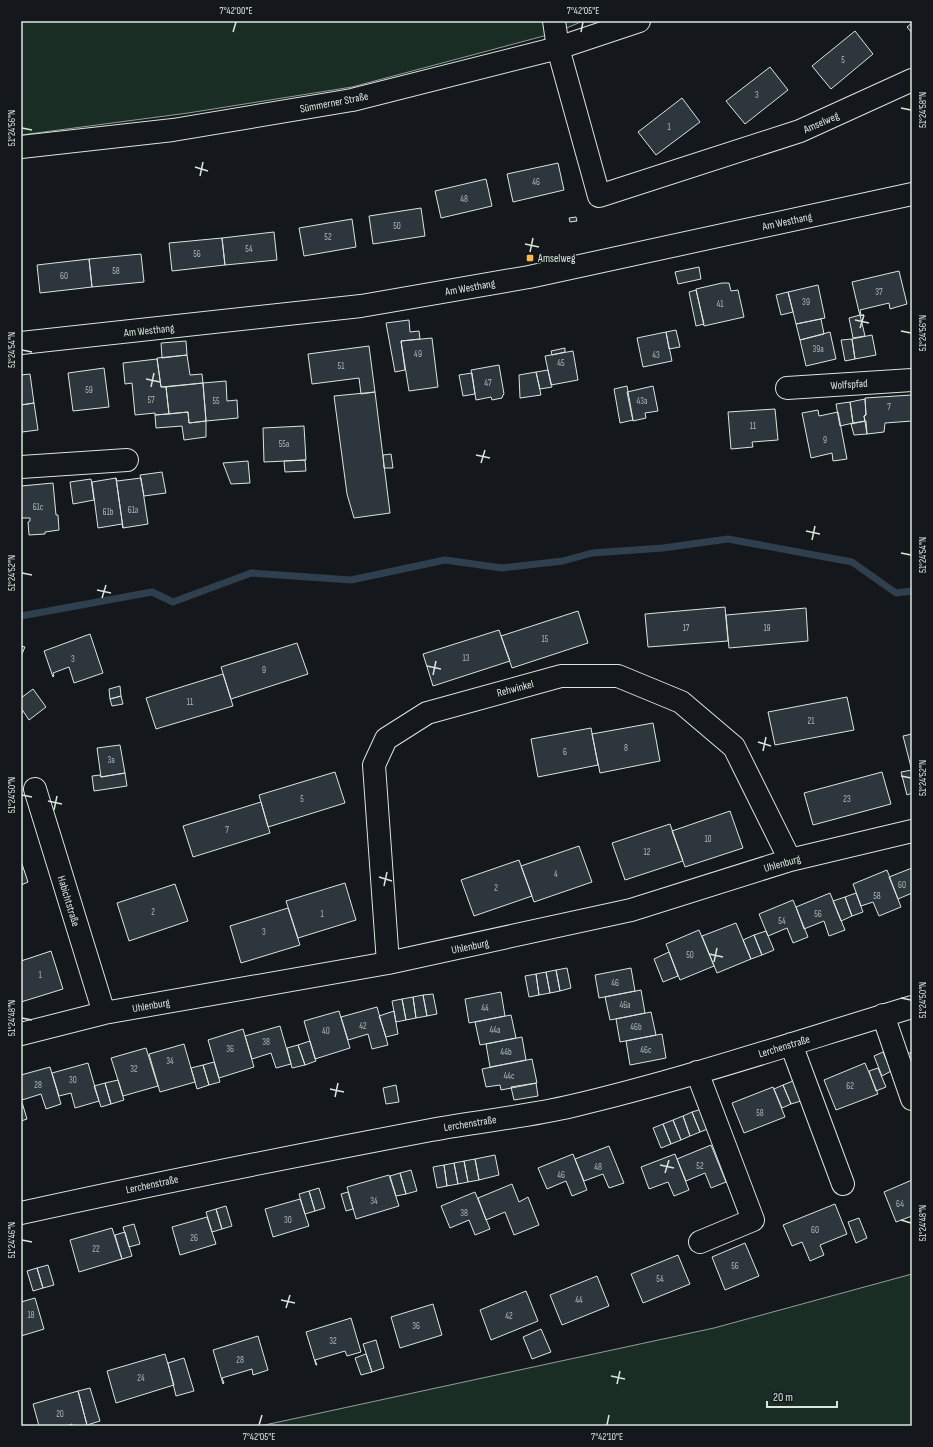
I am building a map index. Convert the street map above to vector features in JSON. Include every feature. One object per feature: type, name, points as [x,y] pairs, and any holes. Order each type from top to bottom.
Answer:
[{"type":"street","points":[[554,21],[558,48]]},
{"type":"street","name":"Sümmerner Straße","points":[[21,147],[173,130],[352,100],[558,48],[639,21]]},
{"type":"street","name":"Amselweg","points":[[558,48],[599,196],[800,131],[912,80]]},
{"type":"street","name":"Am Westhang","points":[[21,343],[361,306],[529,277],[912,194]]},
{"type":"street","name":"Wolfspfad","points":[[787,388],[912,380]]},
{"type":"street","points":[[21,467],[127,460]]},
{"type":"street","name":"Rehwinkel","points":[[388,963],[374,765],[386,739],[427,713],[561,676],[618,676],[681,702],[734,747],[790,860]]},
{"type":"street","name":"Habichtstraße","points":[[35,789],[104,1013]]},
{"type":"street","name":"Uhlenburg","points":[[21,1034],[104,1013],[388,963],[631,910],[790,860],[912,831]]},
{"type":"street","name":"Lerchenstraße","points":[[21,1213],[161,1182],[294,1156],[434,1129],[568,1107],[640,1090],[912,1007]]},
{"type":"street","points":[[883,1016],[912,1099]]},
{"type":"street","points":[[791,1044],[843,1184]]},
{"type":"street","points":[[698,1072],[753,1220],[700,1242]]},
{"type":"green space","points":[[21,21],[583,21],[555,33],[352,87],[188,113],[21,135]]},
{"type":"green space","points":[[912,1274],[912,1426],[260,1426],[714,1328]]},
{"type":"building","points":[[912,23],[912,33],[907,27]]},
{"type":"building","points":[[855,31],[873,54],[831,89],[812,66]]},
{"type":"building","points":[[770,67],[788,90],[745,124],[726,101]]},
{"type":"building","points":[[682,98],[700,122],[656,155],[638,132]]},
{"type":"building","points":[[558,163],[564,190],[513,202],[507,174]]},
{"type":"building","points":[[486,179],[492,206],[441,218],[435,191]]},
{"type":"building","points":[[421,208],[425,236],[373,244],[369,216]]},
{"type":"building","points":[[576,217],[577,221],[570,222],[569,218]]},
{"type":"building","points":[[352,219],[356,247],[304,256],[299,228]]},
{"type":"building","points":[[274,232],[277,260],[225,265],[222,238]]},
{"type":"building","points":[[222,238],[225,265],[172,271],[169,243]]},
{"type":"building","points":[[141,254],[144,282],[92,287],[89,259]]},
{"type":"building","points":[[89,259],[92,287],[40,293],[37,265]]},
{"type":"building","points":[[699,267],[701,279],[678,284],[675,272]]},
{"type":"building","points":[[899,271],[907,304],[890,309],[889,303],[860,310],[861,315],[864,315],[860,316],[852,282]]},
{"type":"building","points":[[722,283],[729,283],[731,291],[738,290],[744,317],[704,326],[696,289]]},
{"type":"building","points":[[818,285],[825,318],[796,324],[788,292]]},
{"type":"building","points":[[696,290],[704,324],[696,326],[689,292]]},
{"type":"building","points":[[788,292],[793,312],[781,315],[776,295]]},
{"type":"building","points":[[860,315],[865,336],[853,338],[849,318]]},
{"type":"building","points":[[821,319],[824,334],[800,340],[796,324]]},
{"type":"building","points":[[409,320],[410,332],[419,331],[420,339],[401,341],[405,370],[395,372],[386,323]]},
{"type":"building","points":[[676,330],[680,347],[669,349],[666,332]]},
{"type":"building","points":[[666,332],[672,361],[643,367],[637,338]]},
{"type":"building","points":[[830,332],[836,359],[806,366],[800,340]]},
{"type":"building","points":[[872,335],[876,355],[855,359],[852,339]]},
{"type":"building","points":[[432,338],[438,387],[409,391],[401,341]]},
{"type":"building","points":[[852,339],[855,359],[845,361],[841,340]]},
{"type":"building","points":[[186,341],[187,355],[162,358],[161,343]]},
{"type":"building","points":[[369,346],[375,392],[361,394],[359,378],[312,384],[308,354]]},
{"type":"building","points":[[565,348],[565,352],[552,355],[551,351]]},
{"type":"building","points":[[573,351],[578,380],[551,385],[545,356]]},
{"type":"building","points":[[187,355],[190,375],[202,374],[203,383],[161,387],[157,358]]},
{"type":"building","points":[[157,359],[161,387],[166,387],[169,414],[155,415],[155,413],[135,415],[132,383],[125,384],[123,363]]},
{"type":"building","points":[[499,365],[504,394],[502,398],[492,400],[491,397],[476,400],[471,370]]},
{"type":"building","points":[[104,368],[109,407],[73,411],[68,373]]},
{"type":"building","points":[[548,370],[552,387],[540,389],[536,372]]},
{"type":"building","points":[[536,372],[541,395],[520,398],[519,375]]},
{"type":"building","points":[[472,373],[475,394],[463,396],[459,375]]},
{"type":"building","points":[[30,374],[34,403],[21,405],[21,375]]},
{"type":"building","points":[[226,381],[227,401],[237,400],[238,418],[206,421],[203,383]]},
{"type":"building","points":[[203,383],[206,421],[189,423],[188,412],[169,414],[166,387]]},
{"type":"building","points":[[627,386],[633,420],[620,423],[614,389]]},
{"type":"building","points":[[653,386],[658,411],[645,413],[646,418],[633,421],[627,392]]},
{"type":"building","points":[[375,392],[390,513],[354,518],[347,494],[334,396]]},
{"type":"building","points":[[912,395],[912,421],[885,423],[884,432],[867,434],[864,416],[866,415],[865,398]]},
{"type":"building","points":[[865,399],[865,421],[853,423],[850,402]]},
{"type":"building","points":[[850,402],[853,423],[840,426],[836,404]]},
{"type":"building","points":[[34,403],[38,430],[22,432],[21,405]]},
{"type":"building","points":[[775,409],[778,440],[752,442],[753,447],[731,449],[728,412]]},
{"type":"building","points":[[818,410],[819,416],[838,412],[847,459],[833,461],[832,453],[811,458],[802,413]]},
{"type":"building","points":[[188,412],[189,423],[206,421],[206,437],[184,440],[182,426],[156,428],[155,415]]},
{"type":"building","points":[[866,421],[867,434],[854,435],[851,424]]},
{"type":"building","points":[[304,426],[306,460],[264,462],[263,428]]},
{"type":"building","points":[[391,454],[393,468],[384,468],[383,455]]},
{"type":"building","points":[[305,460],[306,471],[285,472],[284,461]]},
{"type":"building","points":[[248,461],[250,483],[231,484],[223,463]]},
{"type":"building","points":[[162,472],[166,493],[144,496],[140,475]]},
{"type":"building","points":[[116,478],[117,481],[141,478],[148,524],[123,528]]},
{"type":"building","points":[[116,478],[123,528],[122,524],[98,528],[92,482]]},
{"type":"building","points":[[91,479],[94,500],[73,504],[70,482]]},
{"type":"building","points":[[53,483],[59,530],[45,532],[45,534],[29,535],[28,522],[30,521],[30,518],[21,518],[21,486]]},
{"type":"building","points":[[725,607],[728,641],[648,647],[645,614]]},
{"type":"building","points":[[806,608],[808,641],[729,648],[726,615]]},
{"type":"building","points":[[578,611],[588,643],[512,668],[501,636]]},
{"type":"building","points":[[499,630],[510,661],[433,686],[423,654]]},
{"type":"building","points":[[90,634],[103,673],[74,683],[69,667],[53,673],[53,677],[44,651]]},
{"type":"building","points":[[297,643],[308,674],[231,699],[221,667]]},
{"type":"building","points":[[21,646],[25,647],[21,656]]},
{"type":"building","points":[[223,674],[233,706],[156,729],[146,698]]},
{"type":"building","points":[[120,686],[121,696],[110,699],[109,689]]},
{"type":"building","points":[[33,689],[46,707],[29,720],[21,708],[21,698]]},
{"type":"building","points":[[121,696],[123,704],[112,706],[110,699]]},
{"type":"building","points":[[847,697],[854,730],[775,745],[768,712]]},
{"type":"building","points":[[653,723],[660,761],[600,773],[592,734]]},
{"type":"building","points":[[591,728],[598,765],[538,777],[531,739]]},
{"type":"building","points":[[912,734],[912,771],[903,736]]},
{"type":"building","points":[[120,745],[125,773],[101,777],[97,748]]},
{"type":"building","points":[[912,770],[912,793],[907,795],[901,772]]},
{"type":"building","points":[[335,772],[345,803],[268,827],[259,795]]},
{"type":"building","points":[[882,772],[891,804],[813,825],[804,793]]},
{"type":"building","points":[[125,773],[127,786],[94,791],[92,776],[100,775],[101,777]]},
{"type":"building","points":[[261,802],[270,833],[193,857],[183,826]]},
{"type":"building","points":[[730,811],[743,848],[685,867],[672,831]]},
{"type":"building","points":[[670,824],[683,861],[625,880],[612,843]]},
{"type":"building","points":[[579,846],[592,882],[534,902],[521,866]]},
{"type":"building","points":[[519,860],[532,896],[474,916],[461,880]]},
{"type":"building","points":[[21,861],[28,882],[21,885]]},
{"type":"building","points":[[912,868],[912,893],[898,899],[889,877]]},
{"type":"building","points":[[887,870],[901,907],[879,916],[873,902],[861,906],[853,884]]},
{"type":"building","points":[[345,883],[356,920],[298,938],[286,901]]},
{"type":"building","points":[[175,884],[188,921],[129,941],[117,903]]},
{"type":"building","points":[[830,893],[845,930],[829,936],[824,921],[804,929],[796,907]]},
{"type":"building","points":[[856,893],[863,912],[852,916],[845,897]]},
{"type":"building","points":[[845,897],[852,916],[841,921],[833,901]]},
{"type":"building","points":[[793,900],[808,937],[793,943],[787,928],[768,936],[759,914]]},
{"type":"building","points":[[288,908],[300,945],[241,963],[230,926]]},
{"type":"building","points":[[736,923],[751,959],[717,973],[702,936]]},
{"type":"building","points":[[699,930],[714,966],[680,980],[666,944]]},
{"type":"building","points":[[766,931],[774,950],[762,955],[754,935]]},
{"type":"building","points":[[754,935],[762,955],[751,959],[743,940]]},
{"type":"building","points":[[51,951],[63,989],[21,1002],[21,961]]},
{"type":"building","points":[[669,952],[678,976],[663,982],[654,959]]},
{"type":"building","points":[[567,968],[571,988],[560,991],[556,970]]},
{"type":"building","points":[[631,968],[635,991],[599,998],[595,975]]},
{"type":"building","points":[[556,970],[560,991],[550,993],[546,972]]},
{"type":"building","points":[[546,972],[550,993],[539,995],[536,974]]},
{"type":"building","points":[[536,974],[539,995],[529,997],[525,976]]},
{"type":"building","points":[[641,990],[645,1013],[610,1020],[605,997]]},
{"type":"building","points":[[501,992],[505,1016],[469,1023],[465,999]]},
{"type":"building","points":[[433,994],[437,1014],[427,1016],[423,995]]},
{"type":"building","points":[[423,995],[427,1016],[416,1018],[413,997]]},
{"type":"building","points":[[413,997],[416,1018],[406,1020],[402,999]]},
{"type":"building","points":[[402,999],[406,1020],[396,1022],[392,1001]]},
{"type":"building","points":[[377,1007],[388,1045],[372,1049],[368,1034],[348,1040],[341,1017]]},
{"type":"building","points":[[339,1011],[350,1048],[315,1059],[304,1021]]},
{"type":"building","points":[[394,1011],[398,1034],[386,1037],[379,1016]]},
{"type":"building","points":[[651,1012],[656,1035],[620,1042],[616,1019]]},
{"type":"building","points":[[511,1015],[516,1038],[480,1045],[475,1022]]},
{"type":"building","points":[[280,1026],[291,1064],[276,1068],[271,1053],[252,1059],[245,1036]]},
{"type":"building","points":[[243,1029],[254,1067],[219,1078],[208,1040]]},
{"type":"building","points":[[662,1034],[666,1058],[630,1065],[626,1041]]},
{"type":"building","points":[[522,1037],[526,1060],[490,1067],[486,1044]]},
{"type":"building","points":[[310,1041],[316,1061],[305,1065],[298,1045]]},
{"type":"building","points":[[184,1044],[195,1082],[160,1092],[149,1054]]},
{"type":"building","points":[[298,1045],[305,1065],[292,1068],[287,1048]]},
{"type":"building","points":[[146,1048],[158,1086],[123,1096],[111,1058]]},
{"type":"building","points":[[883,1052],[891,1071],[882,1076],[874,1056]]},
{"type":"building","points":[[912,1052],[912,1066],[907,1054]]},
{"type":"building","points":[[532,1059],[537,1083],[501,1090],[500,1085],[486,1087],[482,1069]]},
{"type":"building","points":[[214,1062],[220,1082],[209,1085],[203,1065]]},
{"type":"building","points":[[88,1063],[99,1101],[75,1108],[71,1093],[59,1096],[52,1073]]},
{"type":"building","points":[[865,1063],[878,1094],[836,1110],[824,1080]]},
{"type":"building","points":[[203,1065],[209,1085],[197,1089],[191,1068]]},
{"type":"building","points":[[50,1067],[61,1104],[46,1109],[41,1094],[22,1100],[21,1075]]},
{"type":"building","points":[[878,1068],[886,1087],[876,1091],[869,1071]]},
{"type":"building","points":[[118,1080],[124,1100],[111,1104],[105,1083]]},
{"type":"building","points":[[793,1081],[801,1101],[791,1104],[783,1085]]},
{"type":"building","points":[[105,1083],[111,1104],[101,1107],[94,1086]]},
{"type":"building","points":[[536,1083],[538,1096],[514,1100],[511,1087]]},
{"type":"building","points":[[396,1085],[399,1102],[386,1104],[383,1088]]},
{"type":"building","points":[[783,1085],[791,1104],[782,1108],[774,1089]]},
{"type":"building","points":[[773,1087],[785,1117],[744,1133],[732,1103]]},
{"type":"building","points":[[21,1099],[27,1119],[21,1121]]},
{"type":"building","points":[[702,1109],[710,1128],[700,1132],[692,1112]]},
{"type":"building","points":[[692,1112],[700,1132],[690,1136],[683,1116]]},
{"type":"building","points":[[683,1116],[690,1136],[681,1140],[673,1120]]},
{"type":"building","points":[[673,1120],[681,1140],[671,1144],[663,1124]]},
{"type":"building","points":[[663,1124],[671,1144],[661,1148],[653,1128]]},
{"type":"building","points":[[711,1145],[726,1182],[711,1188],[705,1173],[686,1181],[677,1159]]},
{"type":"building","points":[[609,1146],[624,1183],[609,1188],[603,1174],[584,1181],[575,1159]]},
{"type":"building","points":[[573,1154],[587,1190],[572,1196],[566,1181],[547,1189],[538,1168]]},
{"type":"building","points":[[675,1154],[689,1190],[674,1196],[668,1182],[649,1189],[641,1167]]},
{"type":"building","points":[[495,1155],[499,1175],[479,1180],[475,1159]]},
{"type":"building","points":[[475,1159],[479,1180],[468,1182],[464,1161]]},
{"type":"building","points":[[464,1161],[468,1182],[458,1184],[454,1163]]},
{"type":"building","points":[[454,1163],[458,1184],[447,1186],[444,1165]]},
{"type":"building","points":[[444,1165],[447,1186],[437,1188],[433,1167]]},
{"type":"building","points":[[411,1170],[417,1191],[406,1194],[400,1173]]},
{"type":"building","points":[[400,1173],[406,1194],[396,1196],[390,1176]]},
{"type":"building","points":[[389,1175],[399,1206],[356,1219],[347,1187]]},
{"type":"building","points":[[912,1180],[912,1216],[896,1222],[884,1192]]},
{"type":"building","points":[[512,1184],[519,1202],[528,1197],[539,1225],[514,1235],[505,1212],[486,1220],[478,1198]]},
{"type":"building","points":[[319,1188],[325,1208],[315,1211],[309,1191]]},
{"type":"building","points":[[309,1191],[315,1211],[305,1214],[299,1194]]},
{"type":"building","points":[[348,1192],[353,1209],[346,1211],[341,1194]]},
{"type":"building","points":[[475,1192],[490,1229],[475,1235],[469,1220],[450,1228],[441,1206]]},
{"type":"building","points":[[300,1199],[309,1226],[273,1237],[265,1209]]},
{"type":"building","points":[[835,1204],[847,1234],[820,1245],[824,1255],[810,1261],[802,1242],[792,1246],[783,1225]]},
{"type":"building","points":[[226,1206],[232,1226],[222,1229],[216,1209]]},
{"type":"building","points":[[216,1209],[222,1229],[212,1232],[206,1212]]},
{"type":"building","points":[[207,1217],[216,1244],[180,1255],[172,1227]]},
{"type":"building","points":[[859,1218],[867,1238],[856,1243],[848,1222]]},
{"type":"building","points":[[134,1224],[140,1244],[129,1247],[123,1227]]},
{"type":"building","points":[[112,1228],[122,1259],[79,1272],[70,1240]]},
{"type":"building","points":[[125,1232],[132,1256],[122,1259],[115,1235]]},
{"type":"building","points":[[745,1243],[759,1276],[725,1290],[712,1257]]},
{"type":"building","points":[[678,1255],[690,1284],[643,1303],[631,1274]]},
{"type":"building","points":[[48,1265],[54,1285],[43,1288],[37,1268]]},
{"type":"building","points":[[37,1268],[43,1288],[33,1291],[27,1271]]},
{"type":"building","points":[[597,1276],[609,1306],[562,1325],[550,1295]]},
{"type":"building","points":[[526,1291],[538,1321],[491,1340],[480,1310]]},
{"type":"building","points":[[35,1298],[44,1329],[21,1336],[21,1302]]},
{"type":"building","points":[[433,1304],[442,1335],[400,1348],[391,1317]]},
{"type":"building","points":[[351,1318],[361,1352],[347,1356],[345,1351],[315,1360],[316,1365],[306,1332]]},
{"type":"building","points":[[541,1329],[551,1352],[532,1359],[523,1337]]},
{"type":"building","points":[[258,1336],[268,1370],[253,1375],[252,1369],[222,1378],[223,1384],[213,1350]]},
{"type":"building","points":[[376,1340],[384,1368],[372,1372],[363,1344]]},
{"type":"building","points":[[165,1354],[174,1385],[116,1403],[107,1371]]},
{"type":"building","points":[[366,1354],[372,1372],[361,1375],[355,1358]]},
{"type":"building","points":[[184,1358],[194,1391],[176,1396],[168,1363]]},
{"type":"building","points":[[90,1388],[100,1421],[87,1425],[78,1391]]},
{"type":"building","points":[[78,1391],[87,1425],[72,1426],[72,1424],[66,1426],[39,1426],[33,1404]]},
{"type":"waterway","points":[[21,616],[152,592],[173,602],[251,573],[351,580],[445,560],[502,568],[563,561],[592,553],[663,548],[728,539],[852,562],[896,593],[912,591]]},
{"type":"place","name":"Amselweg","points":[[530,258]]}]
